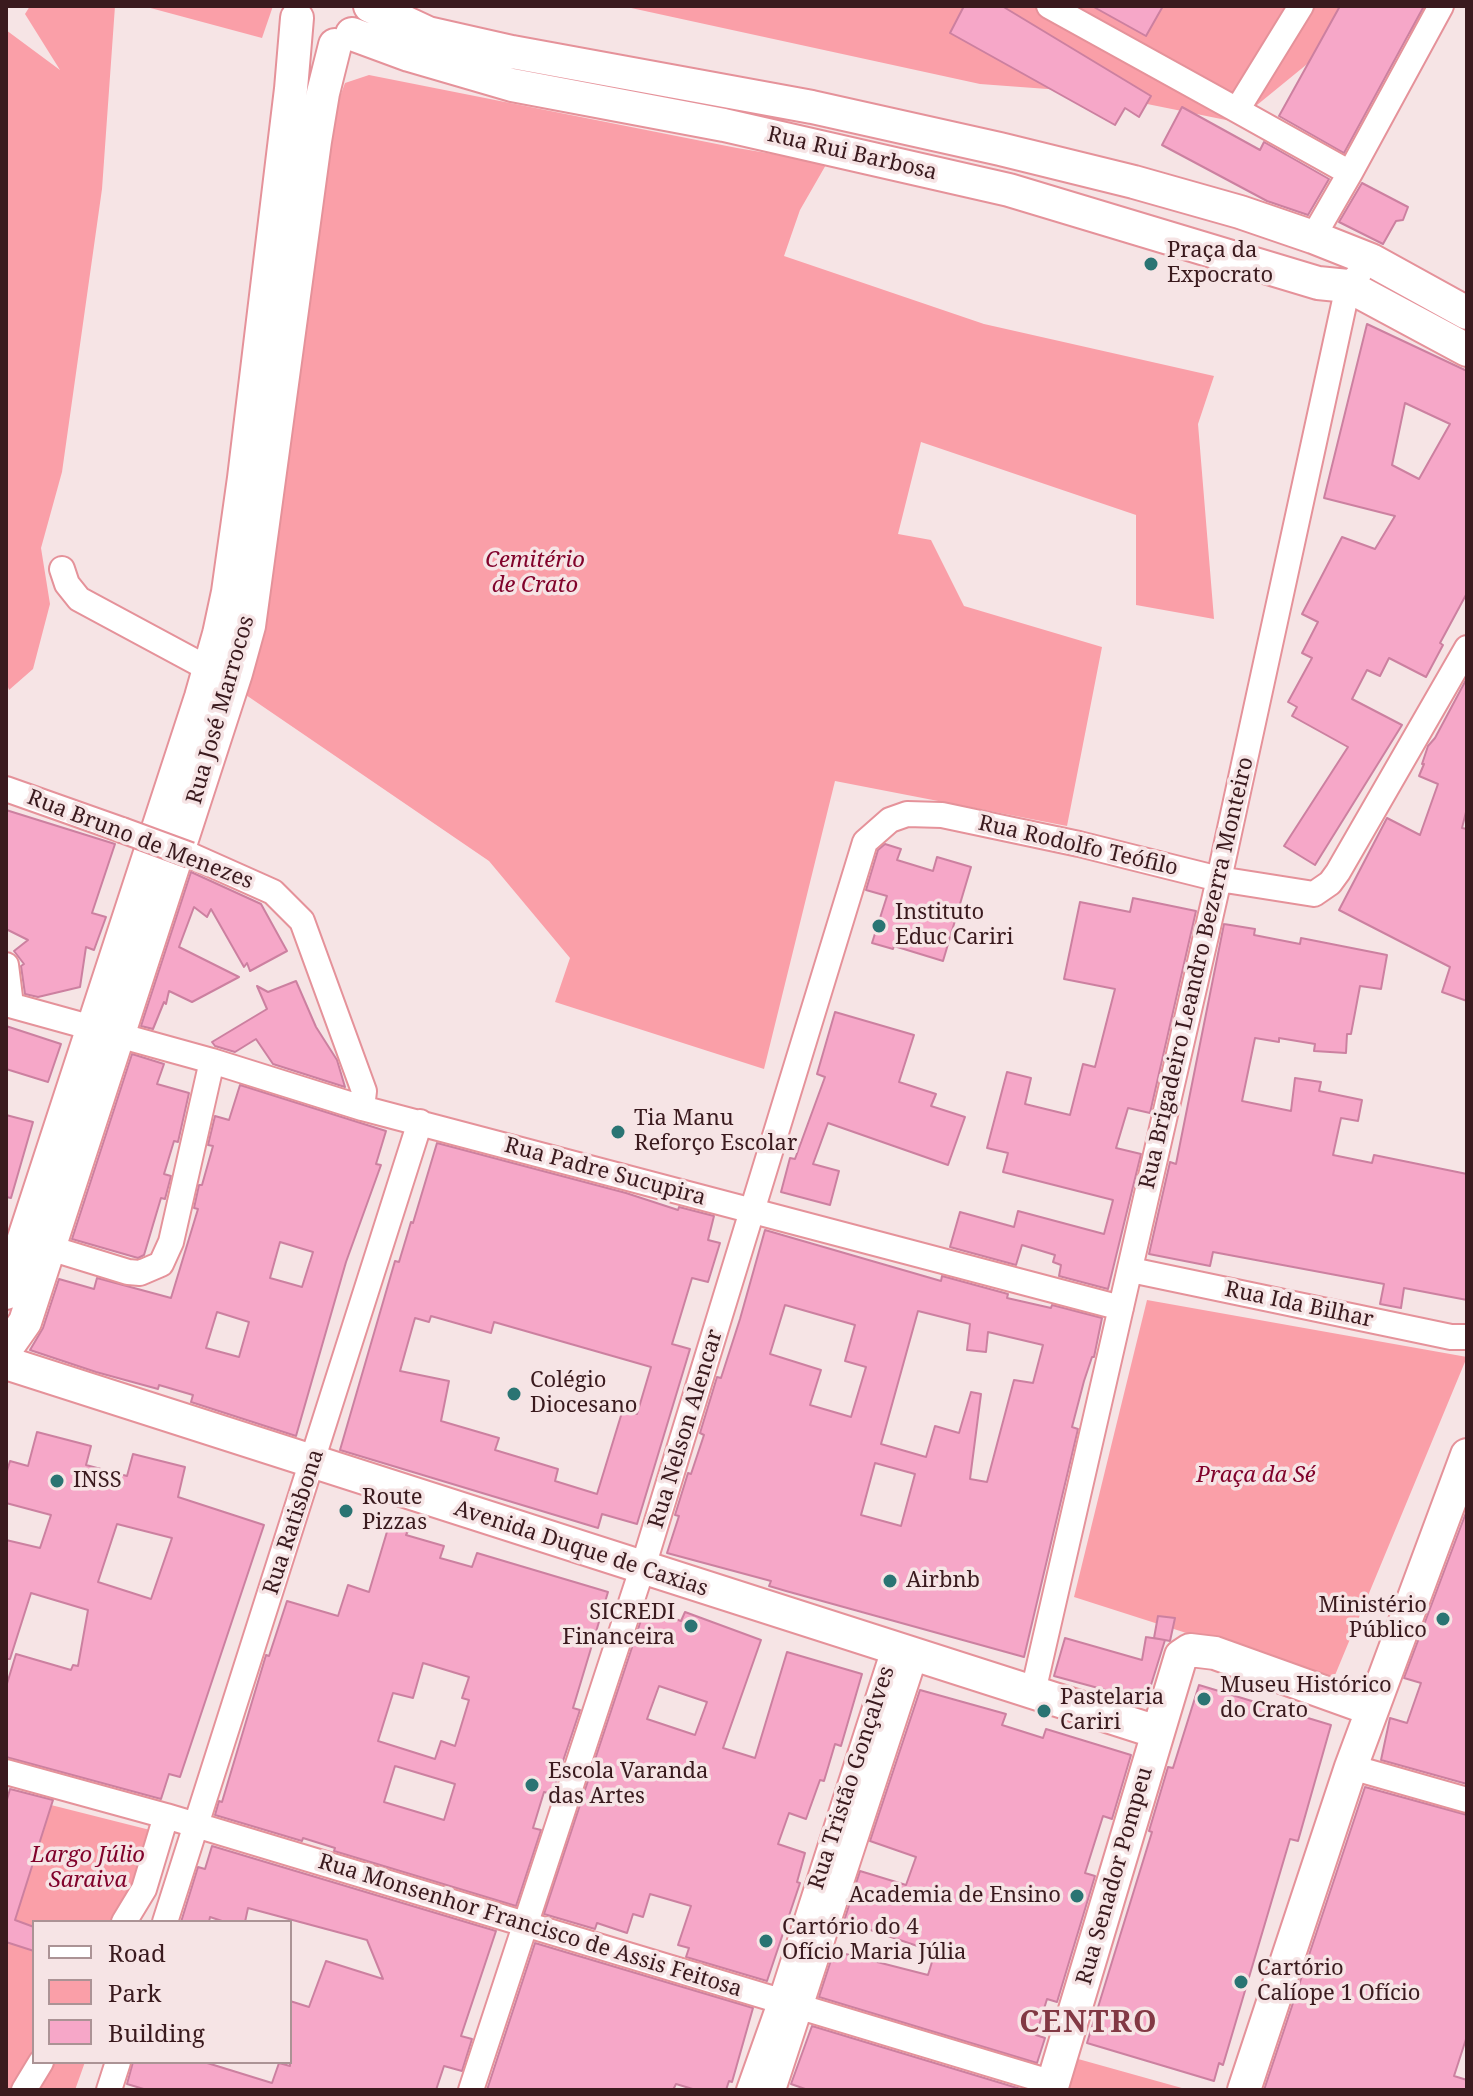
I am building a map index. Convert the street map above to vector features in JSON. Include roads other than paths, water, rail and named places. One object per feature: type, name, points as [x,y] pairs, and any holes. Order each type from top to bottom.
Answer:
[{"type":"main road","name":"Rua Rui Barbosa","points":[[370,6],[428,33],[512,52],[800,104],[1000,149],[1180,195],[1313,237],[1371,260],[1467,313]]},
{"type":"main road","name":"Rua Rui Barbosa","points":[[298,12],[306,37],[325,46],[349,28],[409,55],[512,85],[724,125],[1009,190],[1318,283],[1348,286],[1467,350]]},
{"type":"main road","name":"Rua José Marrocos","points":[[6,1293],[105,1033],[236,673],[249,626],[252,522],[298,12]]},
{"type":"main road","name":"Rua José Marrocos","points":[[6,1349],[25,1322],[50,1248],[105,1033],[228,592],[252,522],[323,93],[349,28]]},
{"type":"main road","points":[[512,52],[512,85]]},
{"type":"main road","name":"Avenida Duque de Caxias","points":[[6,1363],[1157,1732]]},
{"type":"main road","points":[[1244,2090],[1371,1709],[1467,1455]]},
{"type":"main road","name":"Rua Senador Pompeu","points":[[1052,2086],[1177,1661],[1187,1652],[1205,1651],[1371,1709]]},
{"type":"street","points":[[1049,6],[1350,173]]},
{"type":"street","points":[[1237,110],[1301,6]]},
{"type":"street","points":[[1313,237],[1441,6]]},
{"type":"street","name":"Rua Brigadeiro Leandro Bezerra Monteiro","points":[[1033,1692],[1219,879],[1348,286],[1371,260]]},
{"type":"street","points":[[62,569],[67,584],[79,599],[209,669]]},
{"type":"street","name":"Rua Rodolfo Teófilo","points":[[890,820],[907,814],[942,815],[1079,844],[1219,879],[1314,894],[1330,883],[1338,872],[1467,648]]},
{"type":"street","name":"Rua Bruno de Menezes","points":[[6,789],[190,855],[273,892],[293,908],[302,921],[364,1091],[362,1108]]},
{"type":"street","name":"Rua Nelson Alencar","points":[[471,2090],[642,1569],[861,852],[865,842],[890,820]]},
{"type":"street","points":[[6,965],[9,1004]]},
{"type":"street","name":"Rua Padre Sucupira","points":[[9,1004],[212,1061],[362,1108],[1121,1308]]},
{"type":"street","points":[[50,1248],[128,1272],[147,1272],[161,1264],[171,1242],[212,1061]]},
{"type":"street","name":"Rua Ratisbona","points":[[166,1920],[420,1122]]},
{"type":"street","name":"Rua Ida Bilhar","points":[[1131,1270],[1451,1337],[1467,1337]]},
{"type":"street","name":"Rua Tristão Gonçalves","points":[[773,2090],[791,2003],[905,1652]]},
{"type":"street","points":[[1351,1767],[1467,1800]]},
{"type":"street","name":"Rua Monsenhor Francisco de Assis Feitosa","points":[[6,1772],[166,1816],[791,2003],[1052,2086]]},
{"type":"street","points":[[125,1920],[144,1889],[166,1816]]},
{"type":"street","name":"Rua Tristão Gonçalves","points":[[749,2090],[791,2003]]},
{"type":"street","points":[[24,2090],[40,2064]]},
{"type":"street","points":[[109,2090],[117,2064]]},
{"type":"place","name":"Praça da Expocrato","points":[[1151,264]]},
{"type":"place","name":"Instituto Educ Cariri","points":[[879,926]]},
{"type":"place","name":"Tia Manu Reforço Escolar","points":[[618,1132]]},
{"type":"place","name":"Colégio Diocesano","points":[[514,1394]]},
{"type":"place","name":"INSS","points":[[57,1481]]},
{"type":"place","name":"Route Pizzas","points":[[346,1511]]},
{"type":"place","name":"Airbnb","points":[[890,1581]]},
{"type":"place","name":"Ministério Público","points":[[1443,1619]]},
{"type":"place","name":"SICREDI Financeira","points":[[691,1626]]},
{"type":"place","name":"Museu Histórico do Crato","points":[[1204,1699]]},
{"type":"place","name":"Pastelaria Cariri","points":[[1044,1711]]},
{"type":"place","name":"Escola Varanda das Artes","points":[[532,1785]]},
{"type":"place","name":"Academia de Ensino","points":[[1077,1896]]},
{"type":"place","name":"Cartório do 4 Ofício Maria Júlia","points":[[766,1941]]},
{"type":"place","name":"Cartório Calíope 1 Ofício","points":[[1241,1982]]},
{"type":"district","name":"CENTRO","points":[[1089,2023]]},
{"type":"park label","name":"Cemitério de Crato","points":[[535,574]]},
{"type":"park label","name":"Praça da Sé","points":[[1256,1476]]},
{"type":"park label","name":"Largo Júlio Saraiva","points":[[88,1868]]}]
